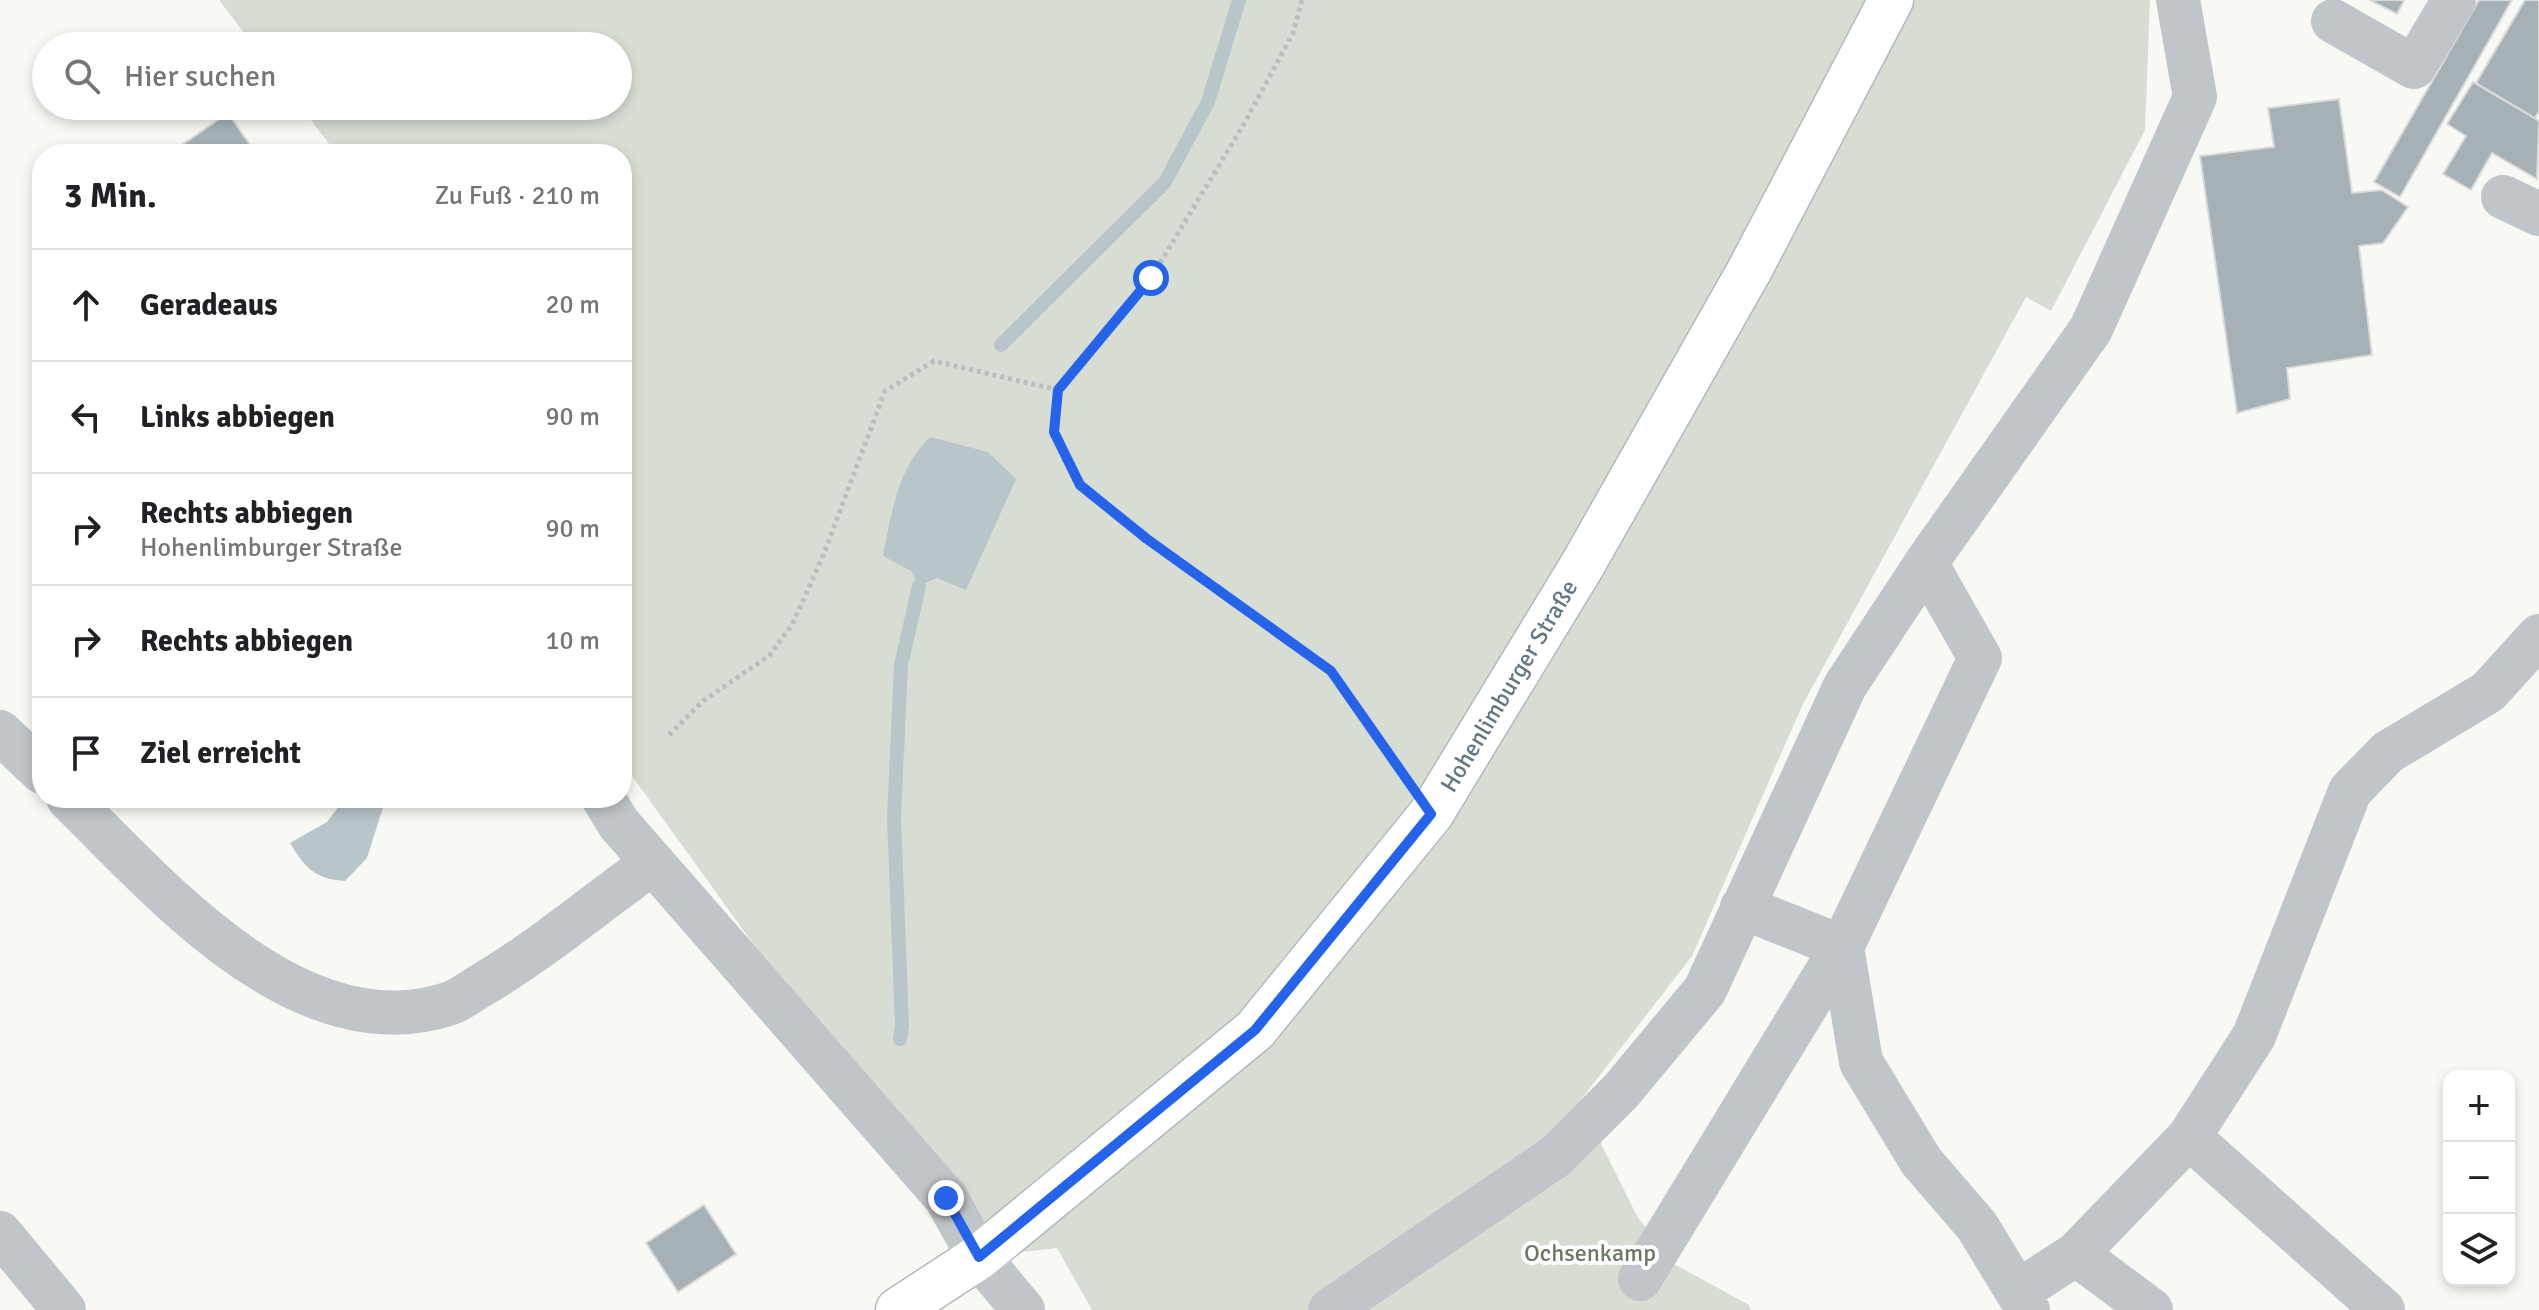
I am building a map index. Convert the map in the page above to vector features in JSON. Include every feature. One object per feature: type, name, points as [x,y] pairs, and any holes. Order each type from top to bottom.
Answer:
[{"type":"main road","name":"Hohenlimburger Straße","points":[[898,1310],[979,1257],[1255,1030],[1431,814],[1583,564],[1674,404],[1749,271],[1891,0]]},
{"type":"street","points":[[1330,1310],[1556,1156],[1621,1091],[1705,990],[1845,686],[1926,563],[2091,329],[2195,97],[2178,0]]},
{"type":"street","points":[[2333,21],[2414,67],[2454,0]]},
{"type":"street","points":[[1640,1279],[1842,947],[1980,658],[1926,563]]},
{"type":"street","points":[[1842,947],[1861,1062],[1921,1161],[1977,1226],[2024,1300],[2076,1254],[2189,1137],[2254,1036],[2350,791],[2388,752],[2488,692],[2539,636]]},
{"type":"street","points":[[0,732],[32,762]]},
{"type":"street","points":[[78,808],[186,914],[247,964],[319,997],[376,1011],[408,1012],[450,1003],[507,969],[653,863]]},
{"type":"street","points":[[609,808],[619,824],[946,1198],[979,1257],[1023,1310]]},
{"type":"street","points":[[1742,907],[1842,947]]},
{"type":"street","points":[[2189,1137],[2383,1310]]},
{"type":"street","points":[[0,1233],[64,1310]]},
{"type":"street","points":[[2076,1254],[2151,1310]]},
{"type":"path","points":[[1302,0],[1293,33],[1244,124],[1151,278],[1058,390],[1054,432],[1080,485],[1147,539],[1331,671],[1431,814]]},
{"type":"path","points":[[669,735],[703,701],[769,656],[792,625],[823,556],[885,391],[934,361],[1058,390]]},
{"type":"green space","name":"Ochsenkamp","points":[[219,0],[2150,0],[2145,130],[2051,311],[2026,297],[1803,704],[1692,956],[1580,1101],[1637,1216],[1674,1264],[1749,1305],[1751,1310],[1092,1310],[1057,1248],[979,1257],[632,776],[632,144],[329,144],[311,120],[632,120],[632,32],[243,32]]},
{"type":"shaded area","points":[[930,437],[988,452],[1016,479],[966,590],[937,578],[919,586],[911,571],[883,556],[903,477],[910,462]]},
{"type":"shaded area","points":[[338,808],[383,808],[367,858],[345,881],[326,878],[312,871],[290,843],[327,822]]},
{"type":"building","points":[[2370,0],[2404,0],[2397,14]]},
{"type":"building","points":[[2479,0],[2512,0],[2400,197],[2374,182]]},
{"type":"building","points":[[2525,0],[2539,0],[2539,111],[2535,118],[2476,83]]},
{"type":"building","points":[[2473,82],[2539,121],[2537,179],[2492,153],[2471,190],[2443,174],[2466,136],[2447,124]]},
{"type":"building","points":[[2339,99],[2352,193],[2382,190],[2408,207],[2383,243],[2359,246],[2372,355],[2287,368],[2290,399],[2237,413],[2200,156],[2274,147],[2268,108]]},
{"type":"building","points":[[218,120],[233,120],[249,144],[183,144]]},
{"type":"building","points":[[704,1205],[736,1254],[678,1292],[646,1243]]},
{"type":"waterway","points":[[1001,345],[1165,182],[1208,102],[1239,0]]},
{"type":"waterway","points":[[900,1039],[894,817],[901,665],[919,586]]},
{"type":"route","points":[[946,1198],[979,1257],[1255,1030],[1431,814],[1331,671],[1147,539],[1080,485],[1054,432],[1058,390],[1151,278]]}]
